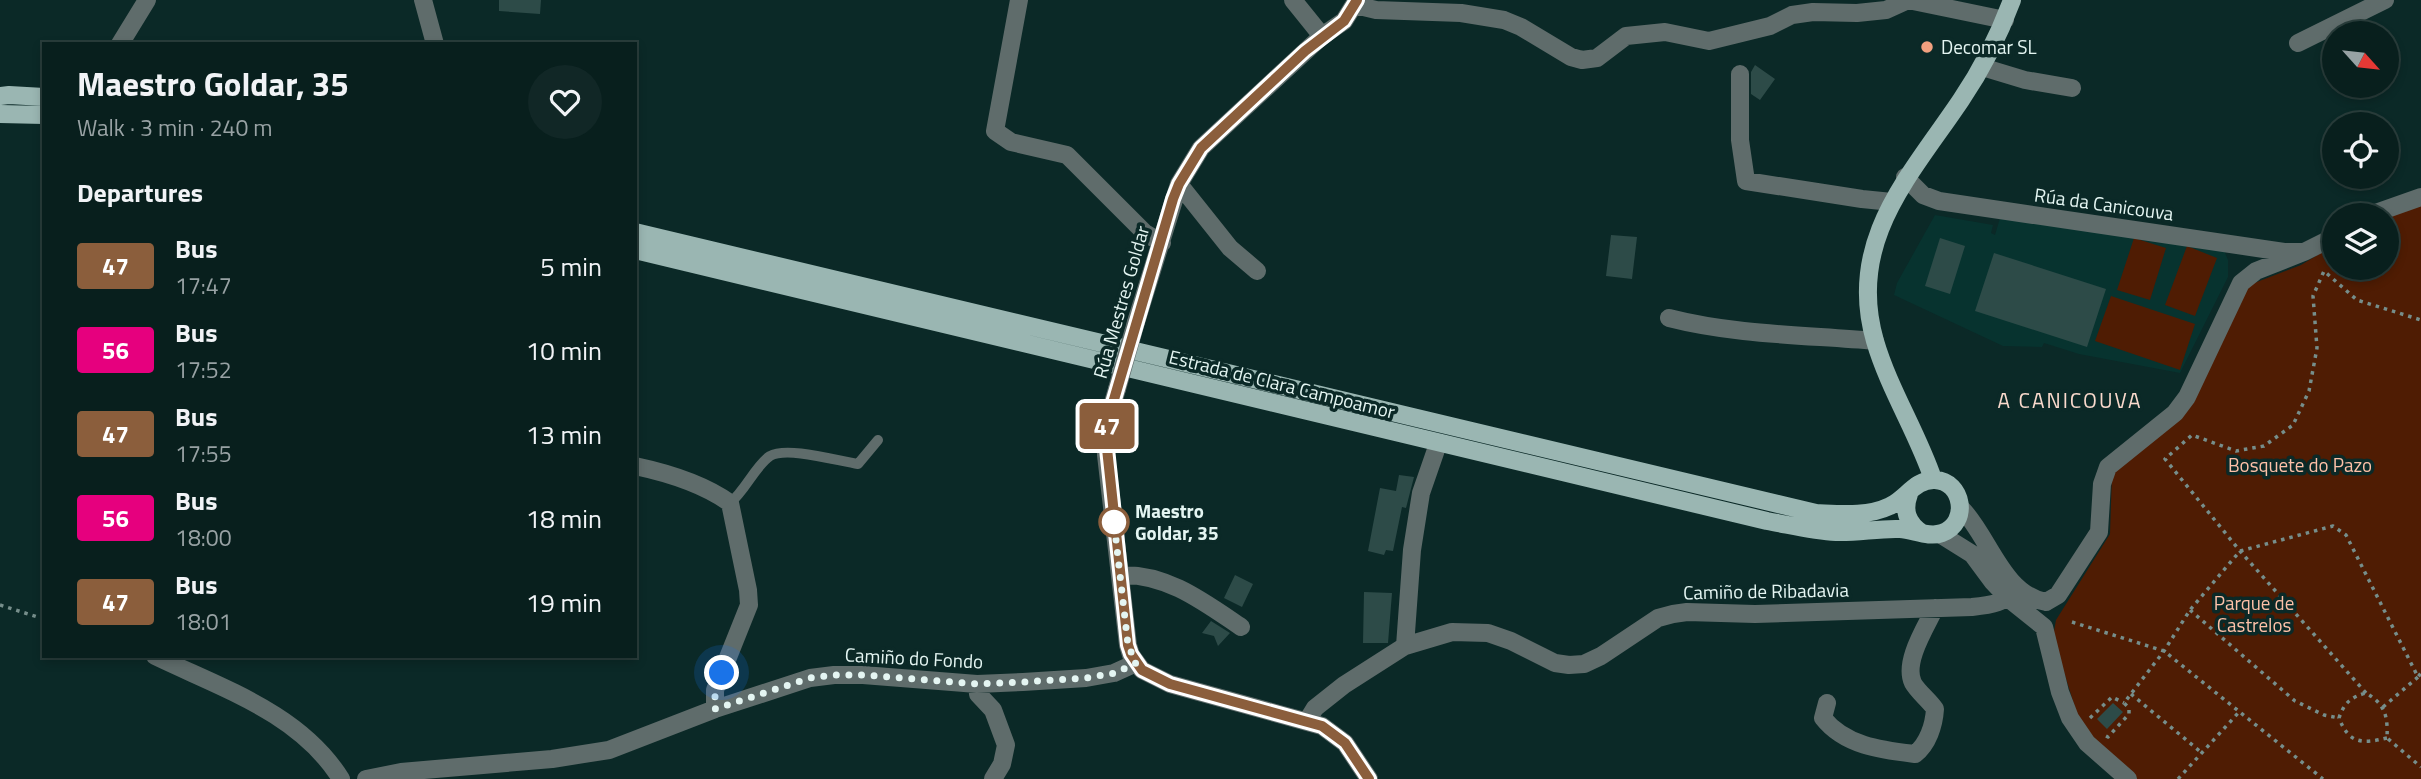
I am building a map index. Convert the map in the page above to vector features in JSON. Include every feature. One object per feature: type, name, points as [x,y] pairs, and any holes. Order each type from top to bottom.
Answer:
[{"type":"main road","points":[[1909,494],[1906,512],[1909,521],[1931,533],[1955,524],[1961,508],[1955,491],[1949,485],[1933,479],[1891,385],[1875,341],[1867,288],[1871,258],[1892,202],[1905,177],[1982,67],[2012,0]]},
{"type":"main road","points":[[0,96],[42,97]]},
{"type":"main road","points":[[0,114],[42,115]]},
{"type":"main road","name":"Estrada de Clara Campoamor","points":[[637,232],[1816,513],[1856,514],[1876,511],[1891,506],[1909,494],[1919,483],[1933,479]]},
{"type":"main road","name":"Estrada de Clara Campoamor","points":[[637,250],[1438,444],[1814,530],[1836,532],[1899,529],[1931,533]]},
{"type":"street","points":[[121,42],[147,0]]},
{"type":"street","points":[[423,0],[434,42]]},
{"type":"street","points":[[1019,0],[995,131],[1011,142],[1068,155],[1145,233],[1162,243]]},
{"type":"street","points":[[1293,0],[1322,36]]},
{"type":"street","points":[[1356,3],[1376,10],[1461,13],[1504,20],[1582,60],[1597,58],[1626,36],[1665,32],[1709,41],[1770,26],[1792,15],[1886,10],[1909,0],[2005,20]]},
{"type":"street","points":[[2298,43],[2385,0]]},
{"type":"street","name":"Rúa Mestres Goldar","points":[[1136,663],[1128,645],[1105,430],[1136,321],[1162,243],[1168,214],[1179,184],[1201,148],[1322,36],[1344,21],[1356,3]]},
{"type":"street","points":[[1982,67],[2025,80],[2072,88]]},
{"type":"street","points":[[1740,74],[1740,141],[1746,181],[1862,200],[1892,202]]},
{"type":"street","name":"Rúa da Canicouva","points":[[1905,177],[1923,195],[1940,201],[2284,252],[2304,252]]},
{"type":"street","points":[[1179,184],[1230,248],[1257,271]]},
{"type":"street","points":[[2399,205],[2421,197]]},
{"type":"street","points":[[2128,779],[2087,743],[2070,718],[2060,692],[2044,628],[2042,615],[2046,602],[2057,595],[2099,531],[2102,484],[2108,467],[2175,413],[2187,397],[2241,283],[2256,271],[2322,243]]},
{"type":"street","points":[[1669,318],[1696,326],[1875,341]]},
{"type":"street","points":[[1405,646],[1412,550],[1421,493],[1438,444]]},
{"type":"street","points":[[637,466],[670,474],[718,494],[730,503],[748,590],[748,605],[715,690],[715,709]]},
{"type":"street","points":[[1961,508],[1970,517],[2014,593],[2044,628]]},
{"type":"street","points":[[1931,533],[1972,554],[1992,581],[2014,593],[2046,602]]},
{"type":"street","points":[[1120,575],[1142,575],[1193,594],[1241,627]]},
{"type":"street","name":"Camiño de Ribadavia","points":[[1307,721],[1315,708],[1344,685],[1405,646],[1452,632],[1488,633],[1555,663],[1584,664],[1601,656],[1658,618],[1673,614],[1989,606],[2014,593]]},
{"type":"street","points":[[1827,703],[1823,718],[1829,725],[1867,747],[1916,754],[1922,748],[1934,720],[1935,709],[1914,684],[1911,674],[1918,642],[1935,608]]},
{"type":"street","points":[[159,658],[282,718],[313,744],[341,779]]},
{"type":"street","points":[[1136,663],[1142,670],[1170,684],[1322,726],[1345,743],[1369,779]]},
{"type":"street","name":"Camiño do Fondo","points":[[366,779],[401,772],[552,759],[609,750],[715,709],[810,678],[863,675],[977,684],[1086,678],[1115,673],[1136,663]]},
{"type":"street","points":[[977,684],[978,694],[993,710],[1006,745],[1002,764],[993,779]]},
{"type":"lane","points":[[730,503],[741,494],[769,456],[785,452],[858,464],[878,440]]},
{"type":"path","points":[[2387,738],[2388,717],[2379,701],[2366,693],[2240,551],[2165,459],[2192,435],[2236,452],[2264,446],[2293,425],[2309,391],[2317,348],[2313,296],[2324,271],[2357,300],[2421,320]]},
{"type":"path","points":[[2124,703],[2164,651],[2190,610],[2240,551],[2333,526],[2346,535],[2420,676],[2382,708]]},
{"type":"path","points":[[0,605],[42,618]]},
{"type":"path","points":[[2190,610],[2295,701],[2324,715],[2339,718]]},
{"type":"path","points":[[2072,622],[2164,651],[2323,779]]},
{"type":"path","points":[[2366,693],[2354,696],[2343,706],[2339,718],[2344,733],[2369,743],[2387,738]]},
{"type":"path","points":[[2131,694],[2202,753]]},
{"type":"path","points":[[2089,719],[2112,697],[2129,708],[2129,714],[2108,737],[2099,728]]},
{"type":"path","points":[[2178,779],[2240,711]]},
{"type":"path","points":[[2387,738],[2421,767]]},
{"type":"shaded area","points":[[1935,215],[1993,225],[1991,233],[1995,235],[2000,218],[2223,248],[2228,260],[2228,277],[2180,373],[2079,354],[2044,343],[2042,347],[2003,346],[1894,295],[1897,283]]},
{"type":"green space","name":"Parque de Castrelos","points":[[2421,205],[2421,779],[2136,779],[2093,741],[2078,717],[2053,637],[2056,620],[2110,534],[2112,473],[2183,413],[2249,285],[2301,265],[2322,252],[2322,280],[2399,280],[2399,213]]},
{"type":"green space","points":[[2134,238],[2166,248],[2150,300],[2117,290]]},
{"type":"green space","points":[[2187,246],[2217,258],[2195,316],[2165,305]]},
{"type":"green space","points":[[2111,296],[2195,324],[2180,370],[2095,341]]},
{"type":"building","points":[[499,0],[541,0],[540,14],[499,11]]},
{"type":"building","points":[[1755,65],[1775,79],[1760,100],[1751,94],[1751,72]]},
{"type":"building","points":[[1611,235],[1637,237],[1632,279],[1606,276]]},
{"type":"building","points":[[1940,238],[1965,246],[1950,294],[1925,286]]},
{"type":"building","points":[[1994,253],[2106,289],[2087,347],[1975,311]]},
{"type":"building","points":[[1399,475],[1414,477],[1406,508],[1402,507],[1393,551],[1386,550],[1384,555],[1368,551],[1380,488],[1396,491]]},
{"type":"building","points":[[1235,575],[1253,584],[1242,607],[1224,598]]},
{"type":"building","points":[[1364,592],[1392,593],[1388,643],[1363,643]]},
{"type":"building","points":[[1211,621],[1230,633],[1218,646],[1214,636],[1202,633]]},
{"type":"building","points":[[2113,703],[2123,712],[2107,729],[2097,719]]},
{"type":"bus line","name":"47","points":[[1357,0],[1344,21],[1305,51],[1201,148],[1179,184],[1105,430],[1128,645],[1136,663],[1142,670],[1170,684],[1322,726],[1345,743],[1369,779]]},
{"type":"place","name":"Decomar SL","points":[[1927,47]]},
{"type":"place","name":"Maestro Goldar, 35","points":[[1114,522]]},
{"type":"district","name":"A CANICOUVA","points":[[2070,401]]},
{"type":"route","points":[[722,673],[715,690],[715,709],[810,678],[834,675],[977,684],[1086,678],[1126,669],[1136,663],[1128,645],[1114,522]]},
{"type":"park label","name":"Bosquete do Pazo","points":[[2300,465]]}]
